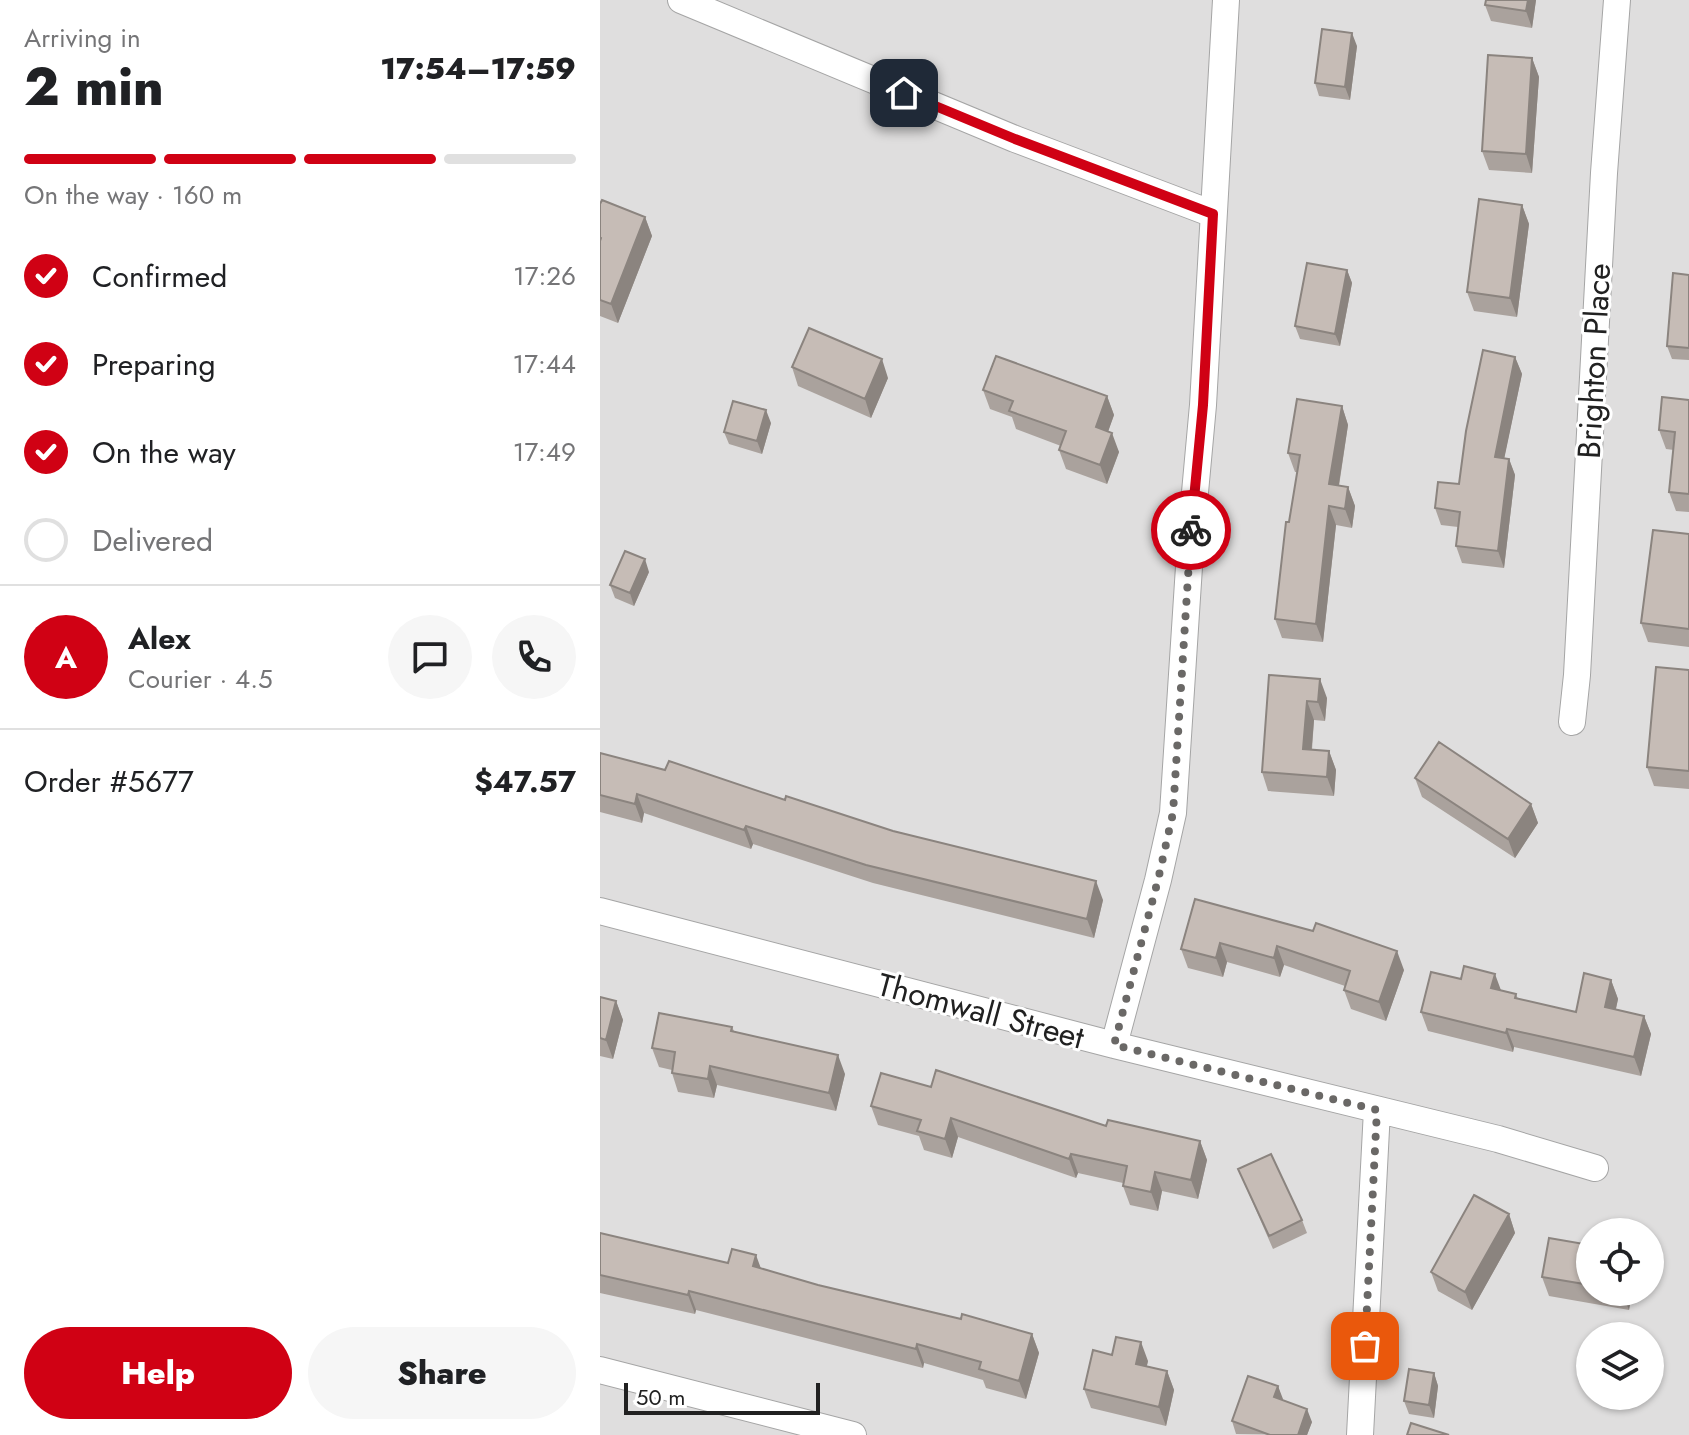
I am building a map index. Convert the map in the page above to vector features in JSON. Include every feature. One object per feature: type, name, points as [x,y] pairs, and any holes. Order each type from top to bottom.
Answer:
[{"type":"street","points":[[681,0],[1015,139],[1213,214]]},
{"type":"street","points":[[1114,1045],[1173,813],[1203,405],[1226,0]]},
{"type":"street","name":"Brighton Place","points":[[1572,722],[1617,0]]},
{"type":"street","name":"Thomwall Street","points":[[600,911],[1114,1045],[1498,1139],[1595,1168]]},
{"type":"street","points":[[1360,1435],[1377,1110]]},
{"type":"street","points":[[600,1370],[853,1435]]},
{"type":"shaded area","points":[[600,0],[1689,0],[1689,1435],[600,1435]]},
{"type":"building","points":[[1486,0],[1528,0],[1526,11],[1485,5]]},
{"type":"building","points":[[1322,29],[1352,33],[1345,87],[1315,83]]},
{"type":"building","points":[[1488,55],[1532,58],[1526,154],[1482,151]]},
{"type":"building","points":[[1479,199],[1522,205],[1510,298],[1467,292]]},
{"type":"building","points":[[602,200],[645,217],[611,304],[600,300]]},
{"type":"building","points":[[1307,263],[1347,270],[1335,334],[1295,326]]},
{"type":"building","points":[[1673,273],[1689,275],[1689,348],[1667,346]]},
{"type":"building","points":[[809,328],[882,359],[865,399],[792,367]]},
{"type":"building","points":[[1483,350],[1515,357],[1495,457],[1509,459],[1498,551],[1456,546],[1460,512],[1435,508],[1438,482],[1459,484],[1466,431]]},
{"type":"building","points":[[996,356],[1107,396],[1096,427],[1112,433],[1100,465],[1059,450],[1066,431],[1009,411],[1013,401],[983,390]]},
{"type":"building","points":[[1662,397],[1689,400],[1689,494],[1669,492],[1675,432],[1659,430]]},
{"type":"building","points":[[1297,399],[1342,406],[1329,484],[1348,487],[1345,509],[1329,506],[1316,624],[1275,619],[1286,522],[1289,522],[1300,455],[1288,453]]},
{"type":"building","points":[[733,401],[766,410],[757,441],[724,432]]},
{"type":"building","points":[[1653,530],[1689,534],[1689,629],[1641,623]]},
{"type":"building","points":[[625,551],[645,559],[630,593],[610,585]]},
{"type":"building","points":[[1656,667],[1689,670],[1689,771],[1647,767]]},
{"type":"building","points":[[1269,675],[1320,679],[1318,702],[1307,701],[1303,749],[1329,751],[1327,777],[1262,772]]},
{"type":"building","points":[[1439,742],[1531,804],[1508,839],[1415,778]]},
{"type":"building","points":[[600,753],[665,770],[669,761],[785,800],[786,796],[893,831],[1096,881],[1087,919],[866,865],[746,826],[744,830],[637,794],[635,804],[600,795]]},
{"type":"building","points":[[1195,899],[1313,931],[1316,923],[1397,951],[1379,1002],[1344,990],[1350,971],[1277,946],[1274,958],[1220,943],[1216,958],[1181,949]]},
{"type":"building","points":[[1464,966],[1495,974],[1491,988],[1516,994],[1515,998],[1576,1012],[1584,973],[1611,980],[1605,1007],[1644,1016],[1634,1057],[1507,1029],[1506,1033],[1421,1012],[1431,972],[1461,979]]},
{"type":"building","points":[[600,997],[616,1001],[606,1040],[600,1038]]},
{"type":"building","points":[[659,1013],[732,1027],[731,1031],[838,1055],[829,1093],[710,1066],[708,1079],[672,1073],[675,1052],[652,1048]]},
{"type":"building","points":[[936,1070],[1106,1126],[1108,1120],[1200,1141],[1191,1180],[1155,1172],[1151,1192],[1123,1186],[1127,1166],[1071,1154],[1069,1159],[951,1118],[945,1139],[917,1131],[921,1120],[871,1106],[881,1073],[931,1087]]},
{"type":"building","points":[[1271,1154],[1302,1220],[1269,1236],[1238,1169]]},
{"type":"building","points":[[1474,1195],[1509,1214],[1465,1292],[1431,1272]]},
{"type":"building","points":[[600,1233],[728,1263],[732,1249],[756,1255],[753,1266],[818,1285],[961,1319],[962,1314],[1032,1334],[1019,1381],[979,1369],[981,1362],[917,1344],[916,1349],[689,1291],[688,1295],[600,1275]]},
{"type":"building","points":[[1549,1238],[1576,1243],[1576,1283],[1542,1277]]},
{"type":"building","points":[[1116,1337],[1141,1342],[1136,1364],[1167,1371],[1159,1407],[1084,1389],[1093,1350],[1112,1355]]},
{"type":"building","points":[[1409,1369],[1434,1373],[1429,1405],[1404,1401]]},
{"type":"building","points":[[1248,1376],[1278,1386],[1274,1397],[1307,1409],[1298,1435],[1270,1435],[1232,1421]]},
{"type":"building","points":[[1411,1423],[1449,1435],[1407,1435]]},
{"type":"way so far","points":[[1191,530],[1173,813],[1114,1045],[1377,1110],[1365,1346]]},
{"type":"route","points":[[904,93],[1213,214],[1203,405],[1191,530]]}]
